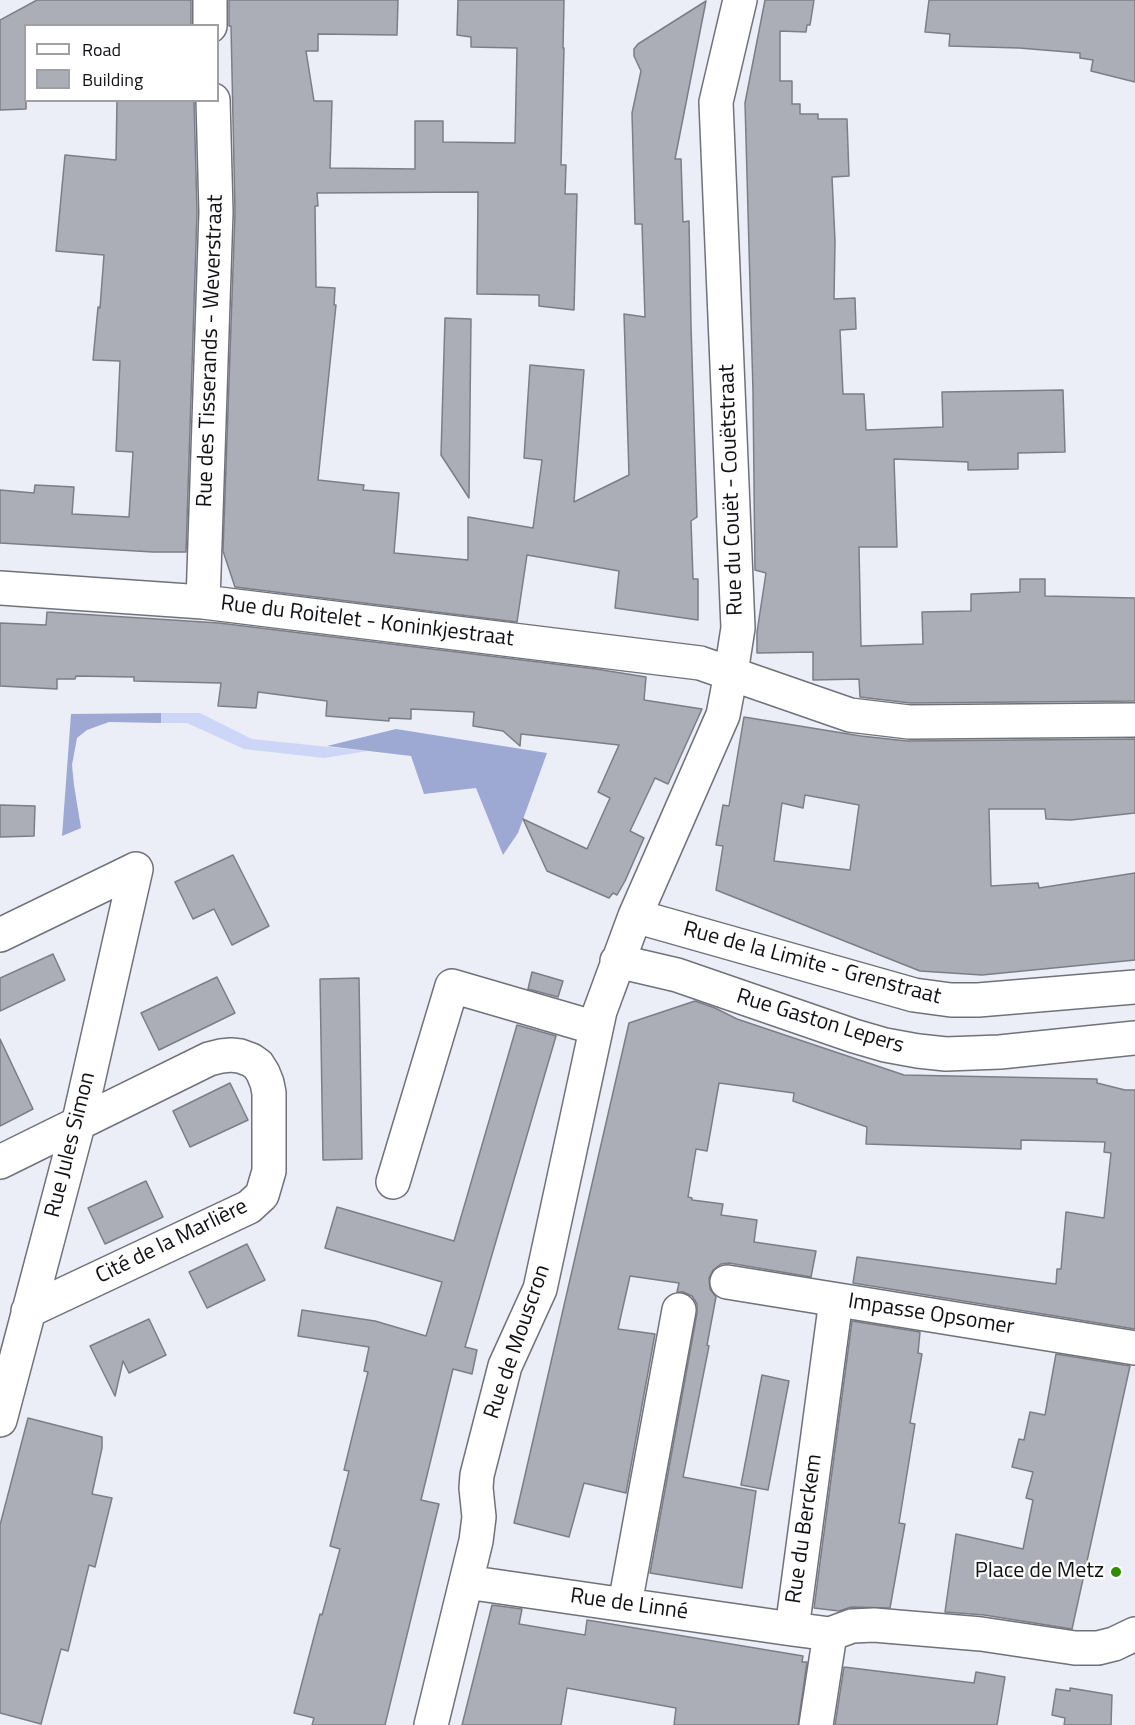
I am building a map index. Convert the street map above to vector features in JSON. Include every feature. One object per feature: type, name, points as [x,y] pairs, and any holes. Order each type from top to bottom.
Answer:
[{"type":"street","points":[[210,0],[210,24]]},
{"type":"street","name":"Rue du Couët - Couëtstraat","points":[[617,961],[634,916],[723,714],[738,628],[716,102],[740,0]]},
{"type":"street","name":"Rue des Tisserands - Weverstraat","points":[[203,602],[216,212],[213,102]]},
{"type":"street","name":"Rue du Roitelet - Koninkjestraat","points":[[0,588],[203,602],[700,663],[850,715],[909,722],[1135,720]]},
{"type":"street","name":"Rue Jules Simon","points":[[0,935],[136,869],[78,1125],[0,1420]]},
{"type":"street","name":"Rue de la Limite - Grenstraat","points":[[634,916],[914,995],[951,1000],[978,1000],[1135,987]]},
{"type":"street","name":"Rue de Mouscron","points":[[431,1725],[476,1541],[479,1517],[477,1475],[505,1366],[540,1289],[596,1028],[617,961]]},
{"type":"street","name":"Rue Gaston Lepers","points":[[617,961],[676,975],[854,1036],[918,1051],[946,1054],[1000,1053],[1135,1038]]},
{"type":"street","points":[[393,1182],[452,986],[596,1028]]},
{"type":"street","name":"Cité de la Marlière","points":[[0,1162],[209,1059],[231,1055],[251,1060],[258,1065],[267,1083],[269,1171],[262,1195],[249,1207],[28,1311]]},
{"type":"street","name":"Impasse Opsomer","points":[[727,1282],[1135,1348]]},
{"type":"street","name":"Rue du Berckem","points":[[830,1634],[792,1629],[836,1300]]},
{"type":"street","points":[[625,1604],[679,1310]]},
{"type":"street","name":"Rue de Linné","points":[[466,1582],[792,1629]]},
{"type":"street","points":[[816,1725],[830,1634],[852,1626],[874,1625],[981,1634],[1075,1648],[1098,1648],[1135,1635]]},
{"type":"shaded area","points":[[161,713],[200,713],[252,739],[368,751],[324,758],[244,749],[187,723],[161,723]]},
{"type":"shaded area","points":[[161,713],[161,723],[109,722],[87,730],[77,738],[72,765],[81,828],[62,836],[71,714]]},
{"type":"shaded area","points":[[396,729],[547,753],[518,833],[503,855],[476,788],[424,794],[411,756],[327,746]]},
{"type":"building","points":[[37,0],[191,0],[191,24],[24,24],[24,102],[26,102],[26,109],[0,110],[0,20]]},
{"type":"building","points":[[229,0],[398,0],[397,35],[318,34],[318,51],[306,51],[314,101],[332,101],[330,168],[415,169],[415,121],[443,121],[443,142],[515,143],[517,48],[471,47],[471,37],[457,35],[458,0],[564,0],[561,165],[566,165],[565,194],[577,194],[574,310],[539,306],[539,295],[477,294],[478,192],[317,193],[318,206],[315,206],[316,287],[335,288],[334,305],[336,305],[318,480],[364,485],[363,490],[399,493],[394,553],[468,560],[468,517],[533,528],[542,460],[524,458],[530,365],[584,370],[574,502],[629,475],[624,314],[645,317],[642,224],[635,224],[632,113],[641,71],[634,56],[634,49],[638,44],[706,1],[675,159],[681,159],[683,222],[689,221],[697,517],[691,521],[693,579],[698,579],[698,620],[615,608],[619,571],[527,555],[517,622],[235,587],[223,551],[235,212]]},
{"type":"building","points":[[765,0],[814,0],[810,25],[807,25],[806,32],[780,31],[780,81],[792,81],[792,104],[800,104],[800,114],[818,114],[818,119],[847,119],[849,176],[832,177],[835,241],[834,299],[855,298],[856,329],[840,330],[843,394],[864,394],[866,430],[943,427],[942,392],[1063,390],[1065,452],[1018,453],[1018,469],[968,470],[968,462],[894,459],[897,547],[859,547],[861,646],[923,644],[922,612],[971,611],[971,594],[1020,592],[1020,579],[1045,579],[1045,596],[1135,598],[1135,701],[910,703],[860,697],[859,679],[813,680],[813,652],[757,653],[757,632],[766,573],[755,570],[753,392],[745,103]]},
{"type":"building","points":[[929,0],[1135,0],[1135,82],[1091,71],[1093,60],[1080,58],[1080,53],[949,46],[950,34],[925,32]]},
{"type":"building","points":[[117,102],[194,102],[197,212],[186,552],[0,543],[0,490],[34,493],[35,485],[74,487],[72,514],[129,517],[133,452],[116,451],[120,361],[93,360],[104,255],[56,251],[65,155],[116,160]]},
{"type":"building","points":[[445,318],[471,319],[469,498],[441,455]]},
{"type":"building","points":[[47,612],[219,623],[596,669],[646,677],[644,700],[702,709],[668,784],[655,778],[630,831],[644,838],[617,895],[613,893],[609,898],[547,871],[523,819],[587,849],[610,798],[598,792],[619,745],[521,734],[520,746],[503,731],[473,726],[474,712],[411,709],[411,719],[389,718],[389,721],[326,716],[327,701],[258,692],[256,708],[218,706],[221,683],[134,681],[134,677],[76,676],[75,679],[57,679],[57,689],[0,686],[0,623],[46,625]]},
{"type":"building","points":[[744,717],[907,741],[1135,739],[1135,813],[1071,820],[1046,819],[1045,809],[989,809],[991,886],[1038,883],[1039,888],[1135,873],[1135,960],[982,975],[920,971],[716,890],[723,846],[716,845],[723,805],[729,806]],"holes":[[[805,795],[859,805],[850,870],[774,861],[782,803],[803,808]]]},
{"type":"building","points":[[0,805],[35,806],[34,836],[0,837]]},
{"type":"building","points":[[233,855],[269,926],[232,945],[214,909],[193,919],[175,882]]},
{"type":"building","points":[[53,954],[65,980],[0,1011],[0,978]]},
{"type":"building","points":[[532,972],[563,981],[558,997],[528,989]]},
{"type":"building","points":[[217,977],[235,1013],[159,1050],[141,1013]]},
{"type":"building","points":[[359,978],[362,1159],[323,1160],[320,979]]},
{"type":"building","points":[[695,1001],[737,1019],[904,1075],[1097,1079],[1097,1083],[1125,1090],[1135,1090],[1135,1329],[853,1283],[857,1257],[1056,1284],[1057,1269],[1061,1269],[1066,1212],[1104,1218],[1111,1153],[1104,1152],[1105,1142],[1021,1140],[1021,1149],[866,1144],[867,1127],[793,1101],[794,1093],[719,1083],[707,1151],[696,1149],[688,1197],[692,1200],[723,1204],[721,1215],[757,1220],[754,1242],[816,1251],[811,1277],[729,1263],[721,1264],[713,1270],[709,1278],[710,1289],[716,1297],[707,1345],[709,1346],[683,1477],[756,1491],[742,1588],[650,1573],[697,1313],[697,1304],[692,1296],[677,1292],[679,1283],[630,1276],[618,1329],[655,1334],[626,1493],[584,1483],[569,1537],[514,1523],[629,1023]]},
{"type":"building","points":[[517,1025],[556,1036],[465,1347],[477,1350],[472,1374],[453,1369],[421,1500],[439,1504],[385,1725],[312,1725],[314,1718],[294,1713],[340,1549],[330,1546],[349,1471],[344,1470],[368,1372],[364,1371],[369,1347],[298,1336],[302,1310],[375,1321],[426,1336],[442,1282],[325,1248],[337,1207],[454,1241]]},
{"type":"building","points":[[0,1039],[33,1109],[0,1126]]},
{"type":"building","points":[[230,1083],[248,1120],[190,1147],[173,1111]]},
{"type":"building","points":[[146,1181],[163,1217],[105,1244],[88,1208]]},
{"type":"building","points":[[247,1244],[265,1280],[207,1308],[189,1272]]},
{"type":"building","points":[[149,1319],[166,1355],[129,1373],[123,1361],[115,1396],[90,1346]]},
{"type":"building","points":[[852,1321],[920,1332],[918,1353],[922,1354],[910,1423],[915,1424],[899,1523],[905,1524],[890,1608],[851,1607],[839,1611],[814,1608]]},
{"type":"building","points":[[1056,1354],[1130,1366],[1072,1629],[984,1615],[945,1612],[956,1534],[1023,1549],[1033,1500],[1026,1498],[1033,1472],[1012,1467],[1019,1439],[1024,1440],[1030,1412],[1045,1415]]},
{"type":"building","points":[[762,1375],[789,1381],[768,1490],[741,1485]]},
{"type":"building","points":[[28,1418],[102,1437],[102,1448],[92,1494],[112,1498],[95,1567],[89,1565],[68,1651],[61,1649],[41,1724],[0,1713],[0,1525]]},
{"type":"building","points":[[492,1605],[522,1609],[519,1624],[585,1635],[587,1620],[803,1656],[802,1662],[807,1662],[798,1725],[674,1725],[676,1708],[567,1688],[561,1725],[462,1725]]},
{"type":"building","points":[[844,1667],[974,1683],[976,1672],[1005,1677],[997,1725],[835,1725]]},
{"type":"building","points":[[1070,1688],[1112,1695],[1111,1725],[1064,1725],[1065,1718],[1052,1715],[1056,1689],[1070,1691]]},
{"type":"place","name":"Place de Metz","points":[[1116,1572]]}]
